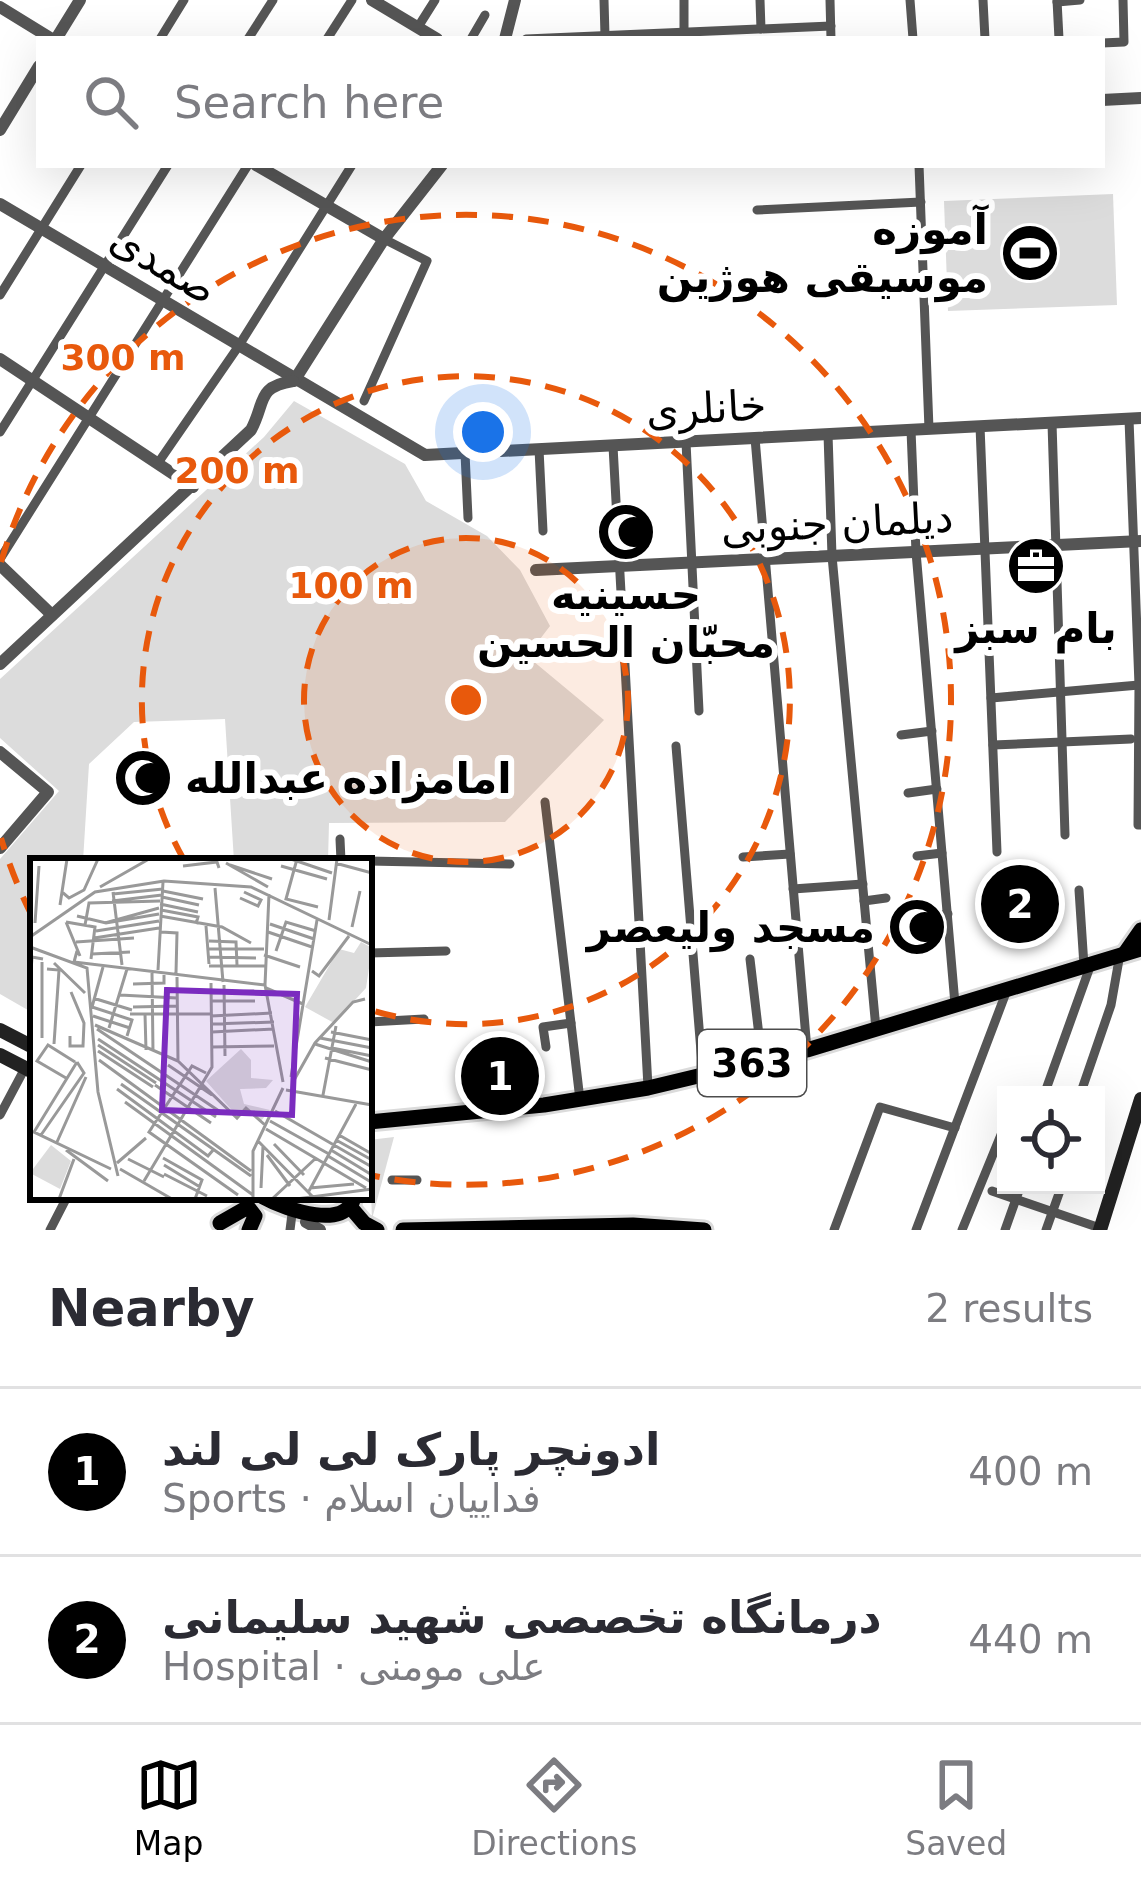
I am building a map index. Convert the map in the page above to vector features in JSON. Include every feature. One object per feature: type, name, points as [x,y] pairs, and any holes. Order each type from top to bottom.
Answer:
[{"type":"main road","points":[[1128,952],[1141,930]]},
{"type":"main road","name":"363","points":[[372,1122],[580,1100],[703,1076],[807,1050],[1128,952]]},
{"type":"main road","points":[[0,1030],[30,1045]]},
{"type":"main road","points":[[0,1055],[29,1070]]},
{"type":"main road","points":[[1100,1229],[1141,1099]]},
{"type":"main road","points":[[268,1200],[313,1225]]},
{"type":"main road","points":[[219,1227],[248,1207],[255,1216],[250,1230],[340,1221],[353,1203],[364,1223],[377,1230]]},
{"type":"main road","points":[[403,1230],[634,1225],[704,1230]]},
{"type":"street","points":[[56,36],[80,0]]},
{"type":"street","points":[[162,36],[184,0]]},
{"type":"street","points":[[250,36],[272,0]]},
{"type":"street","points":[[329,36],[352,0]]},
{"type":"street","points":[[372,0],[429,36]]},
{"type":"street","points":[[418,27],[435,0]]},
{"type":"street","points":[[506,36],[515,0]]},
{"type":"street","points":[[604,0],[604,36],[731,34],[761,29],[802,33],[831,26]]},
{"type":"street","points":[[684,0],[684,32]]},
{"type":"street","points":[[760,0],[761,29]]},
{"type":"street","points":[[830,0],[831,36]]},
{"type":"street","points":[[910,0],[913,36]]},
{"type":"street","points":[[983,0],[985,36]]},
{"type":"street","points":[[1059,36],[1057,1],[1080,0]]},
{"type":"street","points":[[1105,43],[1124,42],[1123,0]]},
{"type":"street","points":[[0,7],[49,36]]},
{"type":"street","points":[[473,36],[485,15]]},
{"type":"street","points":[[0,130],[36,71]]},
{"type":"street","points":[[1105,100],[1141,98]]},
{"type":"street","points":[[0,295],[79,168]]},
{"type":"street","points":[[0,432],[167,168]]},
{"type":"street","points":[[52,615],[0,562],[250,168]]},
{"type":"street","points":[[257,168],[427,261],[364,401]]},
{"type":"street","points":[[158,464],[350,168]]},
{"type":"street","points":[[0,664],[250,430],[266,391],[274,384],[294,381],[384,239],[440,168]]},
{"type":"street","points":[[919,168],[928,429]]},
{"type":"street","points":[[757,210],[921,202]]},
{"type":"street","name":"صمدی","points":[[0,204],[294,381]]},
{"type":"street","points":[[0,358],[193,487]]},
{"type":"street","name":"خانلری","points":[[294,381],[424,455],[1135,418]]},
{"type":"street","points":[[1135,418],[1141,825]]},
{"type":"street","points":[[1052,423],[1065,835]]},
{"type":"street","points":[[980,426],[997,852]]},
{"type":"street","points":[[911,430],[916,552],[956,1004]]},
{"type":"street","points":[[828,434],[832,556],[876,1029]]},
{"type":"street","points":[[755,438],[807,1050]]},
{"type":"street","points":[[686,442],[699,711]]},
{"type":"street","points":[[613,446],[648,1088]]},
{"type":"street","points":[[539,449],[543,531]]},
{"type":"street","points":[[465,453],[468,518]]},
{"type":"street","name":"دیلمان جنوبی","points":[[536,571],[1137,541]]},
{"type":"street","points":[[562,651],[623,648]]},
{"type":"street","points":[[991,698],[1139,686]]},
{"type":"street","points":[[901,734],[932,730]]},
{"type":"street","points":[[849,736],[864,735]]},
{"type":"street","points":[[993,745],[1131,739]]},
{"type":"street","points":[[676,746],[703,1076]]},
{"type":"street","points":[[0,752],[48,792],[0,848]]},
{"type":"street","points":[[908,793],[937,789]]},
{"type":"street","points":[[545,802],[580,1100]]},
{"type":"street","points":[[340,839],[341,858]]},
{"type":"street","points":[[917,856],[942,853]]},
{"type":"street","points":[[743,857],[790,854]]},
{"type":"street","points":[[372,861],[510,864]]},
{"type":"street","points":[[793,890],[863,884]]},
{"type":"street","points":[[1047,1086],[1088,965],[1079,890]]},
{"type":"street","points":[[864,901],[886,898]]},
{"type":"street","points":[[922,918],[948,914]]},
{"type":"street","points":[[372,952],[446,951]]},
{"type":"street","points":[[1083,1086],[1128,952]]},
{"type":"street","points":[[750,959],[762,1061]]},
{"type":"street","points":[[916,1230],[1006,990]]},
{"type":"street","points":[[372,1022],[424,1019]]},
{"type":"street","points":[[546,1047],[543,1027],[571,1023]]},
{"type":"street","points":[[0,1115],[29,1070]]},
{"type":"street","points":[[834,1230],[880,1107],[955,1128]]},
{"type":"street","points":[[962,1230],[997,1145]]},
{"type":"street","points":[[392,1180],[416,1180]]},
{"type":"street","points":[[992,1191],[1100,1229]]},
{"type":"street","points":[[1005,1230],[1018,1194]]},
{"type":"street","points":[[1046,1230],[1059,1194]]},
{"type":"street","points":[[50,1230],[65,1200]]},
{"type":"shaded area","name":"آموزه موسیقی هوژین","points":[[1113,194],[1117,305],[948,311],[944,201]]},
{"type":"shaded area","points":[[294,401],[405,464],[426,501],[487,536],[520,570],[550,626],[527,656],[604,720],[505,822],[329,823],[328,858],[234,858],[225,719],[134,722],[89,764],[83,858],[30,858],[30,1011],[0,994],[0,859],[59,791],[0,738],[0,679],[264,437]]},
{"type":"shaded area","points":[[394,1137],[372,1219],[371,1200],[372,1140]]},
{"type":"place","name":"آموزه موسیقی هوژین","points":[[1030,253]]},
{"type":"place","name":"حسینیه محبّان الحسین","points":[[626,532]]},
{"type":"place","name":"بام سبز","points":[[1036,566]]},
{"type":"place","name":"امامزاده عبدالله","points":[[143,778]]},
{"type":"place","name":"درمانگاه تخصصی شهید سلیمانی","points":[[1020,904]]},
{"type":"place","name":"مسجد ولیعصر","points":[[917,927]]},
{"type":"place","name":"ادونچر پارک لی لی لند","points":[[500,1076]]}]
